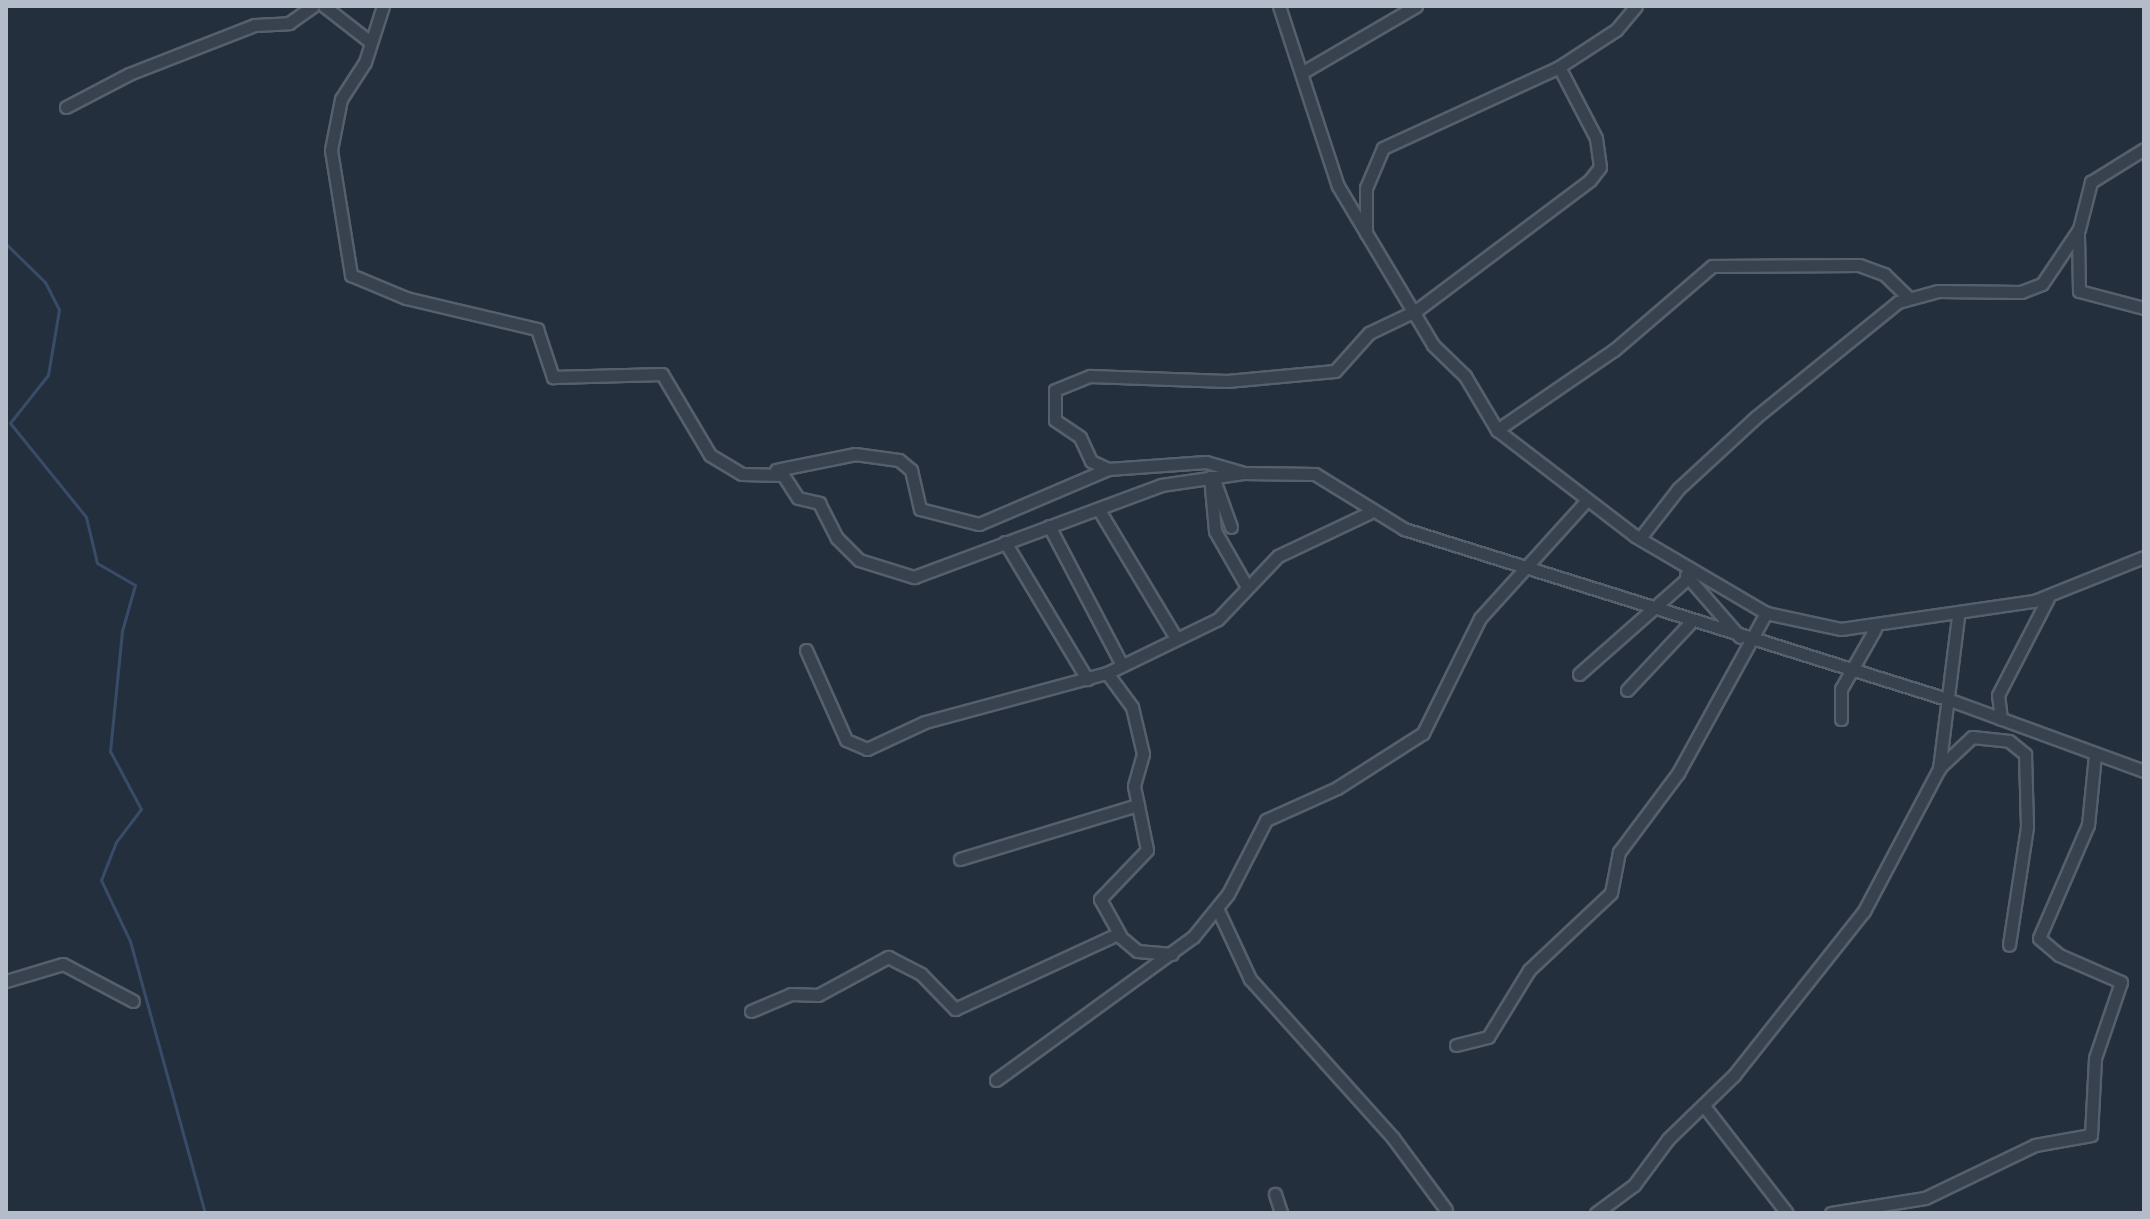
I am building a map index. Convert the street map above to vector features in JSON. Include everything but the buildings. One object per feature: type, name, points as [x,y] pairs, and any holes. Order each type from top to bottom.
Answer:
[{"type":"street","points":[[66,107],[129,74],[255,25],[289,23],[313,6]]},
{"type":"street","points":[[324,6],[369,41]]},
{"type":"street","points":[[383,6],[341,99],[331,150],[351,275],[415,301],[537,329],[553,377],[662,374],[715,460],[742,474],[855,454],[894,458],[911,470],[920,509],[979,524],[1108,469],[1206,462],[1243,473]]},
{"type":"street","points":[[1279,6],[1303,72],[1333,174],[1366,235],[1417,310],[1433,345],[1465,376],[1497,430],[1585,502],[1640,538],[1766,613],[1875,629],[2048,598],[2144,557]]},
{"type":"street","points":[[1303,72],[1416,6]]},
{"type":"street","points":[[1366,235],[1366,188],[1383,148],[1559,67],[1616,30],[1636,6]]},
{"type":"street","points":[[1108,469],[1055,420],[1055,390],[1090,376],[1227,381],[1325,373],[1342,367],[1369,333],[1417,310],[1515,240],[1600,167],[1586,110],[1559,67]]},
{"type":"street","points":[[2144,149],[2091,182],[2079,229],[2079,291],[2144,308]]},
{"type":"street","points":[[1640,538],[1678,489],[1756,417],[1908,297],[2031,291],[2054,271],[2079,229]]},
{"type":"street","points":[[1497,430],[1614,350],[1712,266],[1859,265],[1884,274],[1908,297]]},
{"type":"street","points":[[776,470],[798,498],[819,503],[847,550],[891,572],[914,577],[1161,485],[1243,473],[1322,476],[1369,513],[1690,623],[1849,673],[1950,700],[2144,771]]},
{"type":"street","points":[[1212,477],[1231,527]]},
{"type":"street","points":[[1212,477],[1215,531],[1247,587]]},
{"type":"street","points":[[996,1080],[1172,954],[1218,910],[1266,820],[1337,788],[1423,733],[1468,636],[1526,566],[1546,552],[1585,502]]},
{"type":"street","points":[[1099,510],[1174,635]]},
{"type":"street","points":[[806,650],[842,734],[859,749],[925,722],[1107,673],[1174,635],[1226,613],[1278,556],[1369,513]]},
{"type":"street","points":[[1049,526],[1122,665]]},
{"type":"street","points":[[1005,542],[1087,679]]},
{"type":"street","points":[[1673,558],[1747,641]]},
{"type":"street","points":[[1579,674],[1648,609],[1688,578]]},
{"type":"street","points":[[2001,719],[1998,695],[2048,598]]},
{"type":"street","points":[[1456,1045],[1488,1037],[1529,970],[1611,893],[1619,852],[1648,821],[1747,641],[1766,613]]},
{"type":"street","points":[[1939,769],[1950,700],[1958,616]]},
{"type":"street","points":[[1627,690],[1690,623]]},
{"type":"street","points":[[1841,719],[1849,673],[1875,629]]},
{"type":"street","points":[[1107,673],[1139,725],[1138,805],[1147,850],[1101,895],[1120,935],[1137,951],[1172,954]]},
{"type":"street","points":[[1596,1213],[1634,1185],[1704,1106],[1864,911],[1939,769],[1972,737],[2009,741],[2025,754],[2027,827],[2009,945]]},
{"type":"street","points":[[1831,1213],[1925,1198],[2035,1145],[2091,1135],[2095,1058],[2121,982],[2059,955],[2039,938],[2088,825],[2095,755]]},
{"type":"street","points":[[960,859],[1138,805]]},
{"type":"street","points":[[1218,910],[1250,979],[1393,1138],[1446,1210]]},
{"type":"street","points":[[751,1011],[791,994],[818,995],[888,957],[921,974],[950,1008],[961,1008],[1120,935]]},
{"type":"street","points":[[6,981],[63,964],[133,1001]]},
{"type":"street","points":[[1704,1106],[1787,1213]]},
{"type":"street","points":[[1275,1194],[1281,1213]]},
{"type":"waterway","points":[[6,244],[45,282],[59,310],[48,375],[10,423],[86,517],[97,563],[135,585],[122,631],[110,751],[141,809],[116,842],[101,880],[130,941],[205,1213]]}]
